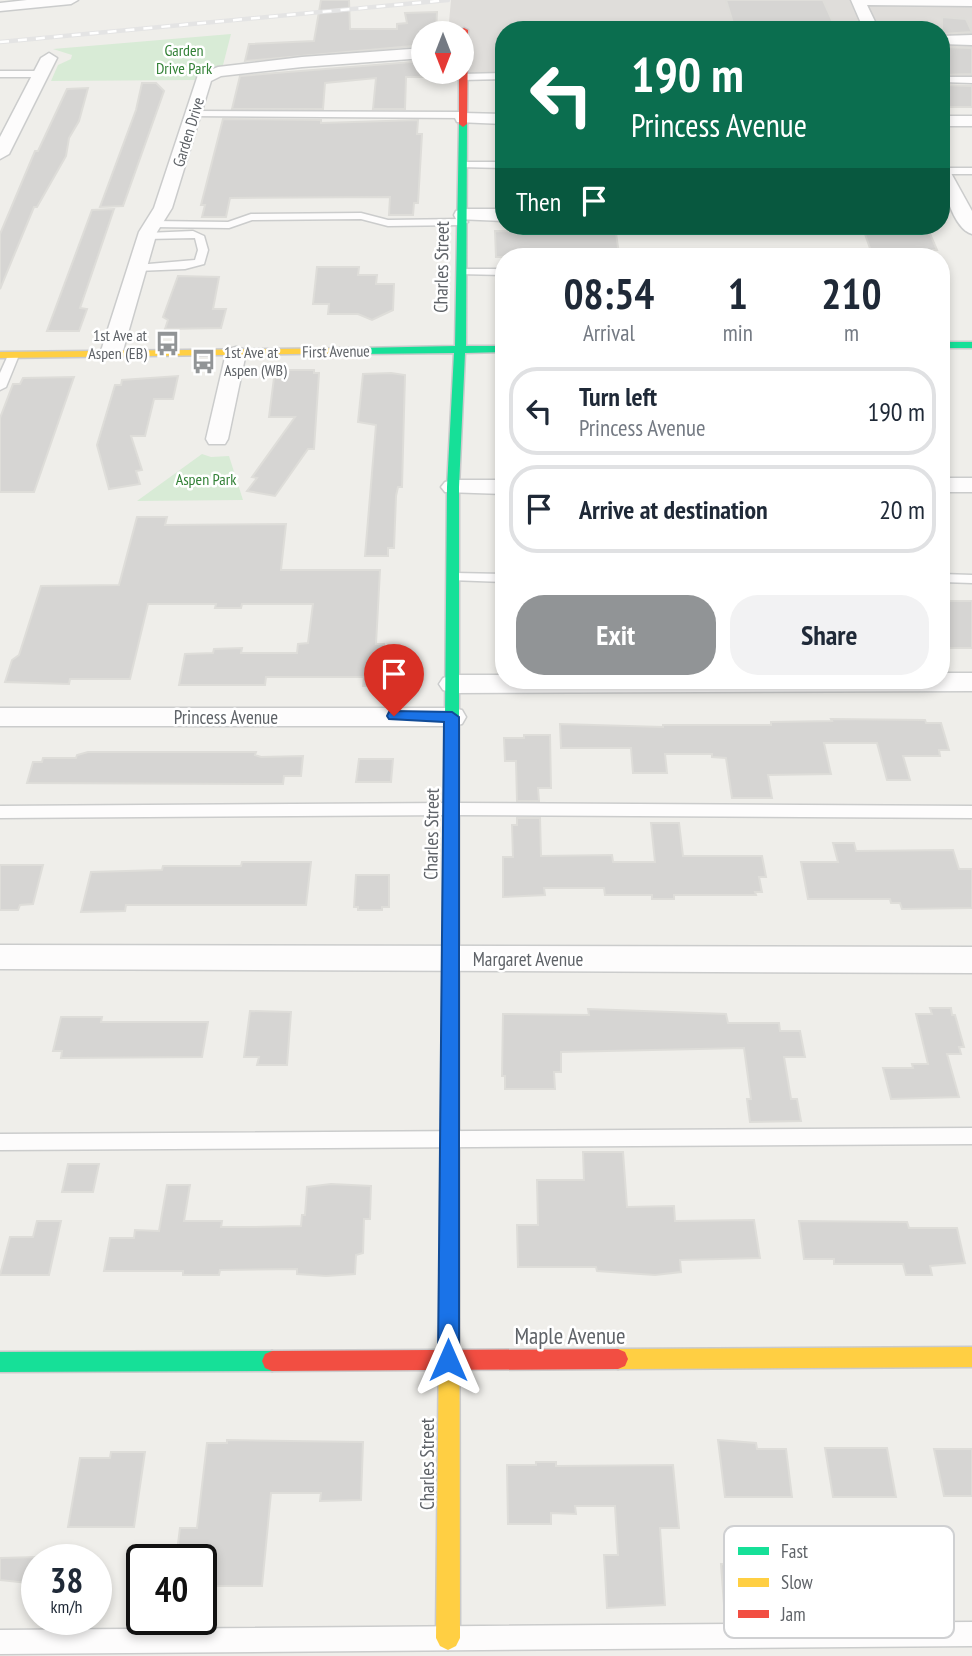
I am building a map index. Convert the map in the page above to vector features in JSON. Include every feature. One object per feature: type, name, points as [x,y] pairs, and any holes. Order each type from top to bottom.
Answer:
[{"type":"street","points":[[868,21],[858,1],[972,2]]},
{"type":"street","points":[[0,6],[75,2]]},
{"type":"street","points":[[950,40],[972,40]]},
{"type":"street","name":"Garden Drive","points":[[111,354],[149,230],[163,208],[204,78],[209,74],[314,61],[411,53]]},
{"type":"street","points":[[0,153],[49,58]]},
{"type":"street","name":"Charles Street","points":[[448,1638],[453,487],[462,272],[462,84]]},
{"type":"street","points":[[463,116],[495,118]]},
{"type":"street","points":[[950,121],[972,121]]},
{"type":"street","points":[[950,186],[970,221]]},
{"type":"street","points":[[463,218],[495,216]]},
{"type":"street","points":[[950,216],[970,221]]},
{"type":"street","points":[[950,345],[972,345]]},
{"type":"street","name":"First Avenue","points":[[6,355],[495,349]]},
{"type":"street","points":[[217,439],[236,353]]},
{"type":"street","points":[[950,485],[972,485]]},
{"type":"street","points":[[453,487],[495,487]]},
{"type":"street","points":[[950,681],[972,681]]},
{"type":"street","points":[[453,684],[495,684]]},
{"type":"street","name":"Princess Avenue","points":[[0,717],[452,717]]},
{"type":"street","name":"Margaret Avenue","points":[[0,957],[972,960]]},
{"type":"street","name":"Maple Avenue","points":[[0,1362],[972,1357]]},
{"type":"lane","points":[[0,74],[40,74]]},
{"type":"lane","points":[[474,77],[495,76]]},
{"type":"lane","points":[[950,80],[972,80]]},
{"type":"lane","points":[[194,114],[463,116]]},
{"type":"lane","points":[[462,165],[495,165]]},
{"type":"lane","points":[[950,172],[972,171]]},
{"type":"lane","points":[[149,230],[229,225],[251,216],[361,216],[388,223],[463,218]]},
{"type":"lane","points":[[137,268],[185,266],[200,262],[203,250],[199,236],[149,230]]},
{"type":"lane","points":[[462,272],[495,272]]},
{"type":"lane","points":[[0,387],[6,355]]},
{"type":"lane","points":[[454,577],[495,578]]},
{"type":"lane","points":[[950,579],[972,579]]},
{"type":"lane","points":[[0,812],[453,809],[972,812]]},
{"type":"lane","points":[[0,1142],[972,1136]]},
{"type":"lane","points":[[954,1634],[972,1634]]},
{"type":"lane","points":[[0,1642],[724,1636]]},
{"type":"lane","points":[[448,1638],[470,1656]]},
{"type":"shaded area","points":[[451,0],[972,0],[972,81],[950,81],[950,21],[495,21],[495,81],[474,81],[474,21],[449,21]]},
{"type":"green space","name":"Garden Drive Park","points":[[231,34],[222,69],[200,74],[197,80],[51,81],[58,65],[71,59],[72,55],[53,49]]},
{"type":"green space","name":"Aspen Park","points":[[202,454],[211,457],[229,456],[243,500],[137,501]]},
{"type":"building","points":[[321,0],[349,0],[350,29],[397,29],[397,24],[407,23],[405,13],[437,12],[437,21],[411,21],[411,46],[245,61],[249,44],[314,41]]},
{"type":"building","points":[[726,0],[823,0],[832,21],[732,21]]},
{"type":"building","points":[[942,17],[966,19],[972,32],[950,33],[950,21],[942,21]]},
{"type":"building","points":[[950,47],[972,48],[972,74],[950,75]]},
{"type":"building","points":[[411,62],[411,77],[406,77],[405,109],[373,109],[376,78],[325,83],[323,109],[232,109],[240,76]]},
{"type":"building","points":[[142,83],[156,83],[164,91],[123,206],[100,207],[136,110]]},
{"type":"building","points":[[950,85],[972,86],[972,107],[950,107]]},
{"type":"building","points":[[88,88],[79,121],[69,138],[66,156],[37,207],[34,207],[0,289],[0,234],[35,151],[38,151],[67,89]]},
{"type":"building","points":[[223,119],[321,120],[321,123],[418,120],[417,134],[422,134],[418,203],[414,203],[413,215],[389,215],[390,197],[230,198],[226,217],[202,217],[205,205],[201,205]]},
{"type":"building","points":[[114,209],[80,308],[87,309],[79,331],[47,331],[92,210]]},
{"type":"building","points":[[495,235],[616,235],[618,248],[496,248]]},
{"type":"building","points":[[865,235],[931,235],[936,248],[870,248]]},
{"type":"building","points":[[317,267],[359,267],[358,275],[377,275],[376,284],[394,284],[393,310],[372,320],[358,314],[328,314],[329,304],[313,304]]},
{"type":"building","points":[[178,276],[219,277],[213,309],[226,309],[221,328],[165,329],[168,320],[163,317]]},
{"type":"building","points":[[275,370],[314,370],[314,373],[319,373],[314,449],[308,449],[275,496],[247,491],[257,478],[252,477],[295,417],[269,417]]},
{"type":"building","points":[[363,374],[405,375],[402,487],[398,487],[396,496],[394,548],[388,548],[388,556],[365,556],[376,425],[358,422]]},
{"type":"building","points":[[178,376],[173,399],[154,399],[145,436],[131,436],[142,470],[136,471],[140,484],[109,489],[97,445],[115,385],[121,385],[122,380]]},
{"type":"building","points":[[74,377],[34,492],[0,492],[0,418],[13,384],[20,384],[23,378]]},
{"type":"building","points":[[137,517],[167,517],[165,525],[286,524],[281,570],[380,570],[376,644],[384,644],[383,659],[397,659],[395,686],[363,686],[364,677],[266,677],[265,685],[179,685],[185,654],[242,648],[241,653],[297,653],[298,644],[308,643],[313,604],[242,604],[241,608],[215,608],[216,604],[148,604],[130,679],[70,679],[69,684],[5,682],[12,660],[19,655],[41,586],[119,585]]},
{"type":"building","points":[[950,601],[972,601],[972,648],[950,648]]},
{"type":"building","points":[[831,719],[925,720],[926,723],[941,723],[949,750],[939,750],[940,756],[903,756],[910,780],[887,780],[877,743],[824,743],[831,774],[768,775],[772,798],[732,798],[726,758],[712,757],[712,754],[665,754],[667,773],[633,773],[631,748],[561,748],[560,724],[663,727],[771,725],[771,722],[832,721]]},
{"type":"building","points":[[524,735],[550,735],[551,788],[538,788],[539,801],[517,801],[516,761],[505,761],[504,738],[524,738]]},
{"type":"building","points":[[88,752],[256,752],[255,755],[261,757],[303,756],[301,776],[284,776],[283,784],[27,783],[33,762],[42,762],[43,758],[76,758],[77,755]]},
{"type":"building","points":[[359,759],[393,759],[391,782],[356,782]]},
{"type":"building","points":[[517,818],[540,818],[541,856],[612,855],[613,862],[655,862],[651,823],[679,823],[683,856],[762,856],[766,877],[759,877],[762,892],[755,892],[756,895],[674,895],[674,899],[652,899],[652,895],[605,895],[604,888],[544,888],[545,895],[503,897],[503,857],[513,857],[512,825],[517,825]]},
{"type":"building","points":[[833,843],[854,843],[856,851],[953,850],[959,869],[972,869],[972,908],[902,909],[900,903],[891,903],[890,899],[808,899],[801,862],[838,862]]},
{"type":"building","points":[[242,862],[311,862],[306,905],[126,905],[125,911],[81,912],[91,872],[162,870],[163,866],[241,866]]},
{"type":"building","points":[[0,865],[43,865],[33,904],[20,905],[18,910],[0,910]]},
{"type":"building","points":[[356,875],[389,875],[389,907],[382,907],[382,910],[358,910],[358,907],[354,907]]},
{"type":"building","points":[[930,1008],[951,1008],[952,1015],[955,1015],[964,1047],[959,1047],[961,1054],[947,1054],[959,1097],[891,1099],[883,1068],[913,1068],[912,1064],[928,1064],[916,1014],[932,1014]]},
{"type":"building","points":[[588,1009],[726,1014],[728,1023],[779,1023],[780,1031],[800,1031],[805,1057],[784,1057],[791,1099],[797,1099],[801,1121],[750,1122],[747,1099],[751,1099],[744,1048],[561,1052],[561,1072],[554,1072],[555,1089],[505,1089],[505,1076],[502,1076],[503,1014],[589,1015]]},
{"type":"building","points":[[250,1011],[291,1012],[287,1065],[257,1065],[259,1057],[244,1057]]},
{"type":"building","points":[[61,1017],[102,1017],[101,1022],[208,1022],[202,1057],[61,1058],[62,1051],[53,1051]]},
{"type":"building","points":[[583,1152],[623,1152],[627,1207],[674,1206],[675,1221],[754,1220],[760,1258],[680,1260],[681,1272],[655,1275],[597,1271],[596,1267],[518,1267],[517,1225],[538,1225],[537,1180],[584,1180]]},
{"type":"building","points":[[68,1164],[99,1164],[93,1192],[62,1192]]},
{"type":"building","points":[[331,1184],[371,1186],[370,1219],[364,1219],[363,1253],[356,1255],[355,1274],[297,1274],[297,1269],[220,1270],[219,1275],[183,1275],[183,1271],[104,1271],[110,1238],[134,1238],[135,1230],[159,1231],[167,1185],[190,1185],[184,1221],[222,1221],[221,1227],[256,1227],[301,1226],[302,1215],[305,1215],[307,1187]]},
{"type":"building","points":[[37,1221],[61,1221],[49,1275],[0,1275],[10,1237],[33,1237]]},
{"type":"building","points":[[799,1221],[907,1222],[909,1228],[957,1228],[965,1263],[930,1266],[932,1275],[906,1275],[903,1264],[834,1264],[834,1259],[804,1259]]},
{"type":"building","points":[[227,1440],[363,1442],[361,1500],[320,1501],[321,1493],[271,1493],[262,1586],[217,1586],[217,1544],[178,1544],[180,1528],[197,1528],[207,1443],[227,1443]]},
{"type":"building","points":[[718,1440],[756,1443],[757,1449],[786,1449],[792,1497],[725,1497]]},
{"type":"building","points":[[825,1448],[887,1448],[896,1497],[833,1497]]},
{"type":"building","points":[[934,1449],[972,1449],[972,1496],[944,1496]]},
{"type":"building","points":[[111,1452],[145,1452],[134,1527],[68,1527],[80,1458],[110,1458]]},
{"type":"building","points":[[536,1462],[556,1462],[556,1466],[673,1465],[679,1528],[660,1528],[665,1605],[607,1608],[604,1555],[618,1555],[615,1506],[575,1506],[576,1514],[551,1513],[551,1524],[508,1524],[507,1465],[536,1465]]},
{"type":"building","points":[[21,1557],[21,1582],[0,1580],[0,1558]]},
{"type":"building","points":[[721,1564],[724,1564],[724,1605]]},
{"type":"railway","points":[[0,42],[448,0]]},
{"type":"traffic: fast","points":[[452,720],[453,487],[460,350],[463,124]]},
{"type":"traffic: fast","points":[[950,345],[972,345]]},
{"type":"traffic: fast","points":[[360,351],[495,349]]},
{"type":"traffic: fast","points":[[0,1362],[272,1361]]},
{"type":"traffic: slow","points":[[0,355],[360,351]]},
{"type":"traffic: slow","points":[[448,1638],[450,1130]]},
{"type":"traffic: slow","points":[[618,1359],[972,1357]]},
{"type":"traffic: jam","points":[[463,84],[463,124]]},
{"type":"traffic: jam","points":[[450,1130],[452,720]]},
{"type":"traffic: jam","points":[[272,1361],[618,1359]]},
{"type":"place","name":"1st Ave at Aspen (EB)","points":[[167,344]]},
{"type":"place","name":"1st Ave at Aspen (WB)","points":[[204,361]]},
{"type":"route","points":[[394,716],[452,717],[448,1360]]}]
